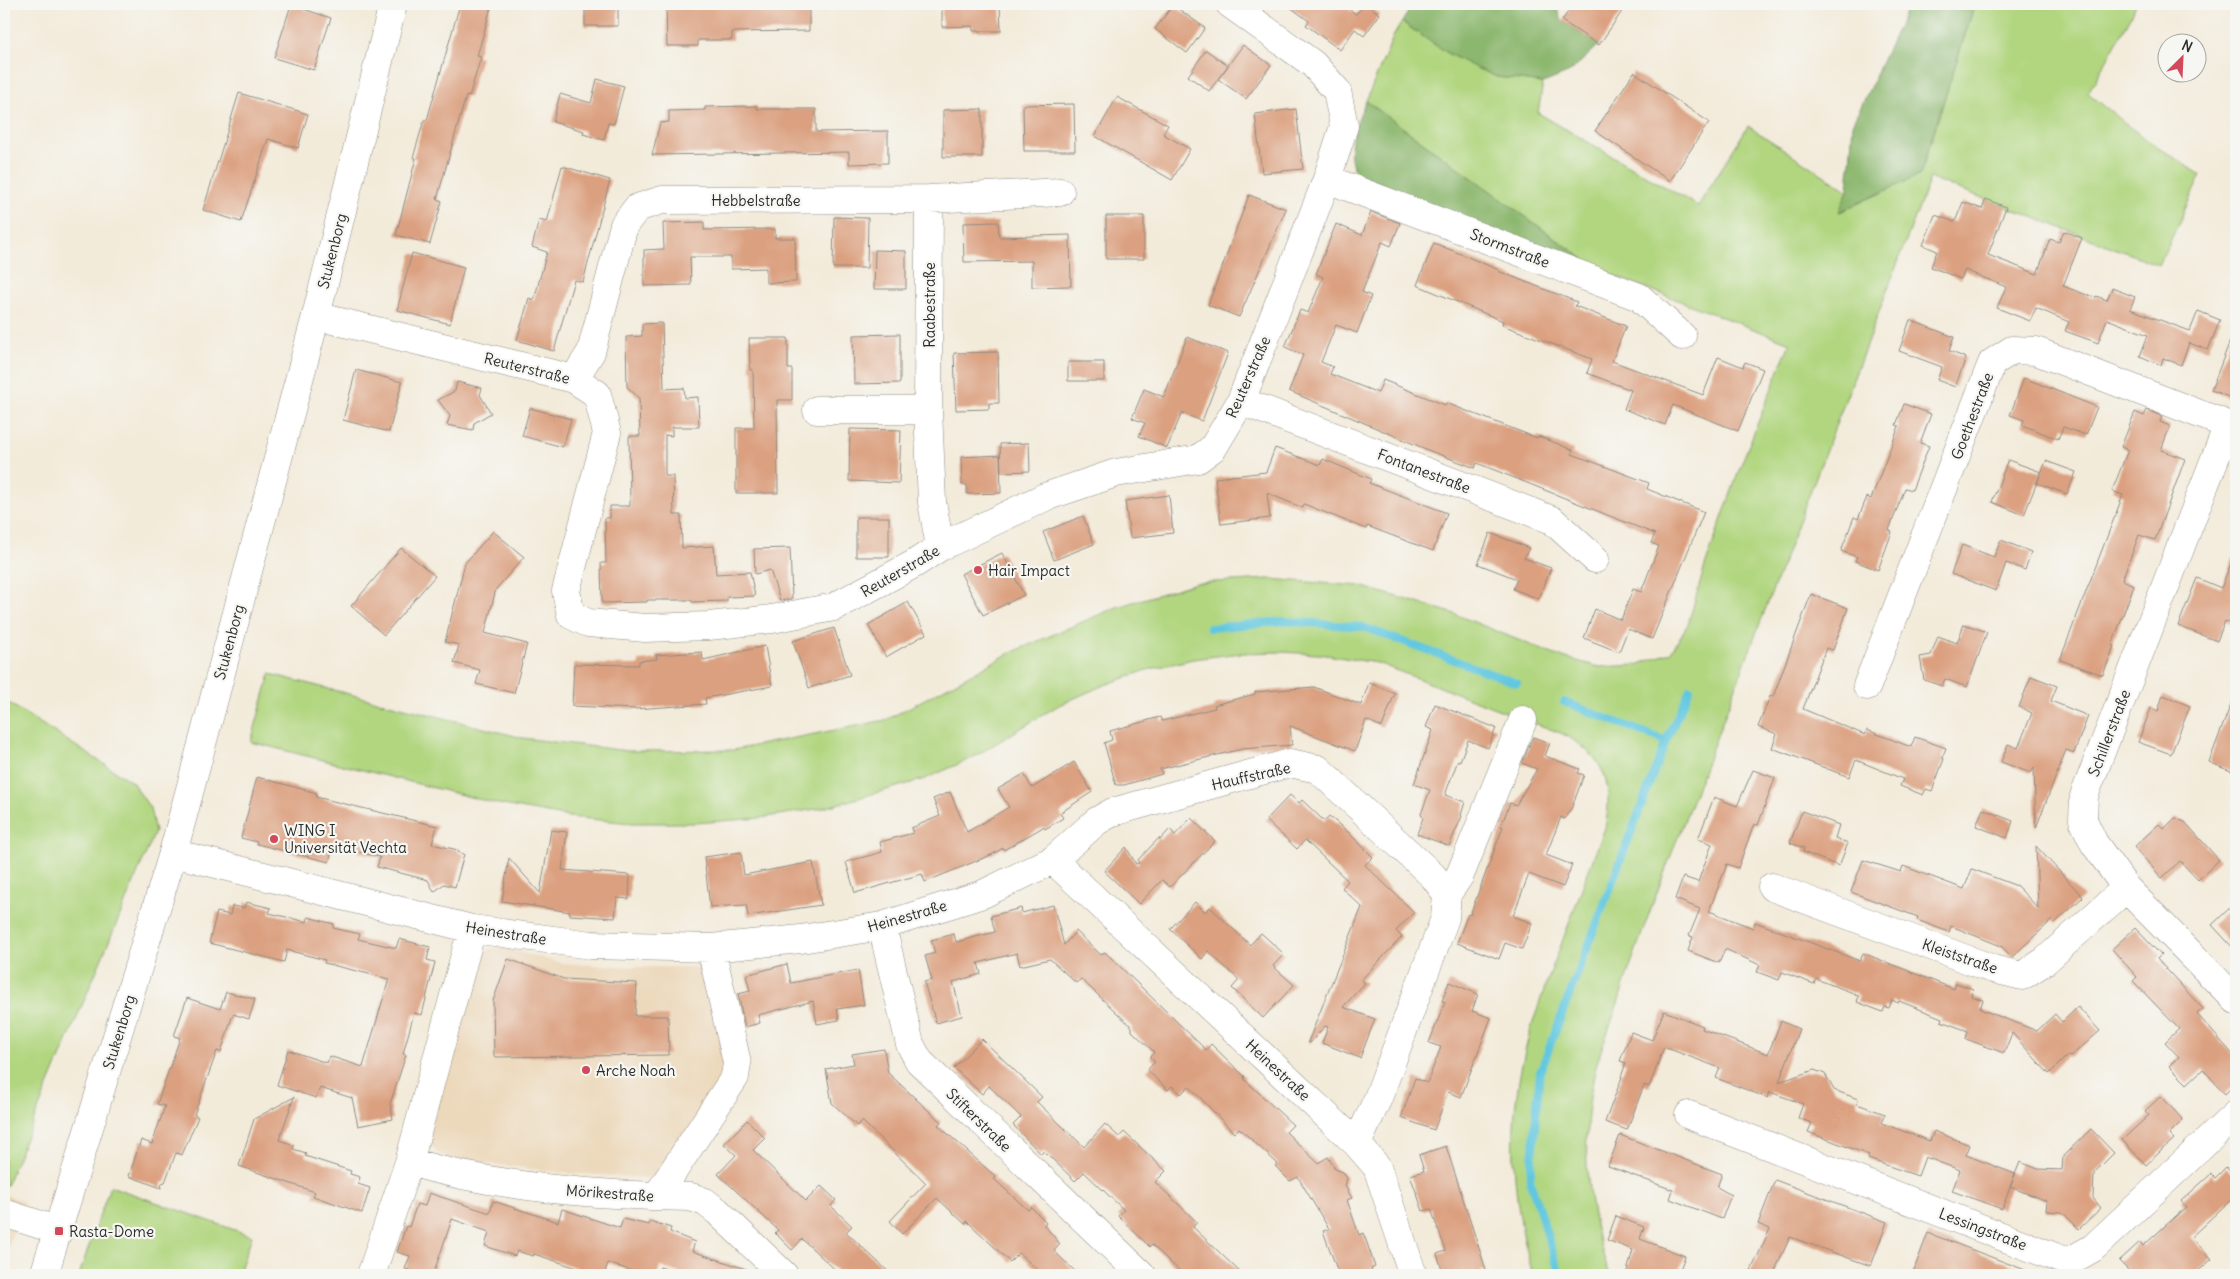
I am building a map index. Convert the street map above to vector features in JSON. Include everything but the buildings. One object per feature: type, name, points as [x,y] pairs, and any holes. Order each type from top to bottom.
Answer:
[{"type":"street","name":"Stukenborg","points":[[44,1275],[173,853],[316,316],[393,4]]},
{"type":"street","name":"Reuterstraße","points":[[316,316],[574,379],[597,394],[607,433],[566,591],[571,615],[588,623],[645,628],[709,626],[772,620],[834,607],[914,564],[940,547],[1045,497],[1116,473],[1198,459],[1213,448],[1241,401],[1327,179],[1344,126],[1337,91],[1314,64],[1230,4]]},
{"type":"street","name":"Stormstraße","points":[[1327,179],[1639,296],[1682,336]]},
{"type":"street","name":"Hebbelstraße","points":[[574,379],[591,352],[624,225],[637,208],[662,200],[929,199],[1060,192]]},
{"type":"street","name":"Raabestraße","points":[[929,199],[928,410],[932,502],[940,547]]},
{"type":"street","name":"Goethestraße","points":[[1867,686],[1992,364],[2012,350],[2036,351],[2232,427]]},
{"type":"street","name":"Fontanestraße","points":[[1241,401],[1552,520],[1596,560]]},
{"type":"street","points":[[817,410],[928,410]]},
{"type":"street","name":"Schillerstraße","points":[[2232,427],[2084,796],[2083,820],[2094,843],[2126,888],[2236,1000]]},
{"type":"street","points":[[1357,1144],[1378,1098],[1445,918],[1447,894],[1460,875],[1523,720]]},
{"type":"street","name":"Hauffstraße","points":[[1053,860],[1097,821],[1113,812],[1290,763],[1318,769],[1433,876],[1447,894]]},
{"type":"street","name":"Heinestraße","points":[[173,853],[472,929],[591,945],[711,948],[801,939],[882,926],[983,894],[1053,860],[1357,1144],[1377,1167],[1413,1275]]},
{"type":"street","name":"Kleiststraße","points":[[1772,887],[1993,969],[2022,976],[2045,961],[2126,888]]},
{"type":"street","name":"Stifterstraße","points":[[882,926],[910,1044],[919,1061],[1142,1275]]},
{"type":"street","points":[[371,1275],[408,1162],[472,929]]},
{"type":"street","points":[[657,1196],[735,1077],[737,1063],[711,948]]},
{"type":"street","name":"Lessingstraße","points":[[1688,1115],[2066,1269],[2093,1248],[2236,1114]]},
{"type":"street","name":"Mörikestraße","points":[[408,1162],[440,1171],[541,1188],[692,1197],[705,1202],[717,1211],[784,1275]]},
{"type":"street","points":[[4,1213],[59,1231]]},
{"type":"shaded area","name":"Arche Noah","points":[[504,948],[561,963],[634,967],[708,967],[730,1058],[723,1082],[658,1179],[565,1173],[450,1159],[436,1152],[428,1137],[478,957],[490,949]]},
{"type":"shaded area","points":[[4,1194],[24,1202],[4,1259]]},
{"type":"green space","points":[[1413,4],[1556,4],[1562,21],[1599,45],[1570,72],[1543,83],[1497,77],[1447,53],[1402,22]]},
{"type":"green space","points":[[1909,4],[1975,4],[1920,175],[1839,212],[1848,190],[1853,124]]},
{"type":"green space","points":[[1975,4],[2136,4],[2131,17],[2088,93],[2140,135],[2201,175],[2159,265],[1930,178],[1660,884],[1598,1061],[1589,1105],[1587,1129],[1588,1179],[1596,1228],[1610,1275],[1533,1275],[1522,1229],[1515,1182],[1515,1111],[1525,1050],[1541,997],[1605,828],[1608,812],[1607,784],[1603,772],[1589,752],[1563,734],[1377,663],[1319,654],[1280,652],[1241,653],[1193,659],[1147,670],[1102,686],[1059,705],[972,758],[925,779],[823,808],[760,818],[696,823],[632,823],[569,817],[498,804],[251,742],[270,674],[523,738],[628,751],[733,750],[886,720],[1008,654],[1117,607],[1196,583],[1269,579],[1360,586],[1452,613],[1555,655],[1599,667],[1637,665],[1671,652],[1688,624],[1705,566],[1742,462],[1790,343],[1599,270],[1366,101],[1394,35],[1402,22],[1447,53],[1497,77],[1543,83],[1538,113],[1698,206],[1748,126],[1848,191],[1840,212],[1920,174]]},
{"type":"green space","points":[[1366,101],[1599,270],[1368,182],[1360,177],[1352,164],[1351,146],[1355,127]]},
{"type":"green space","points":[[4,700],[132,782],[150,808],[155,832],[6,1186],[4,1185]]},
{"type":"green space","points":[[110,1186],[252,1236],[238,1275],[79,1275]]},
{"type":"waterway","points":[[1210,628],[1284,621],[1363,627],[1517,683]]},
{"type":"waterway","points":[[1560,1275],[1530,1181],[1540,1072],[1666,741],[1690,689]]},
{"type":"waterway","points":[[1564,702],[1666,741]]},
{"type":"place","name":"Hair Impact","points":[[978,570]]},
{"type":"place","name":"WING I Universität Vechta","points":[[274,839]]},
{"type":"place","name":"Arche Noah","points":[[586,1070]]},
{"type":"place","name":"Rasta-Dome","points":[[59,1231]]}]
